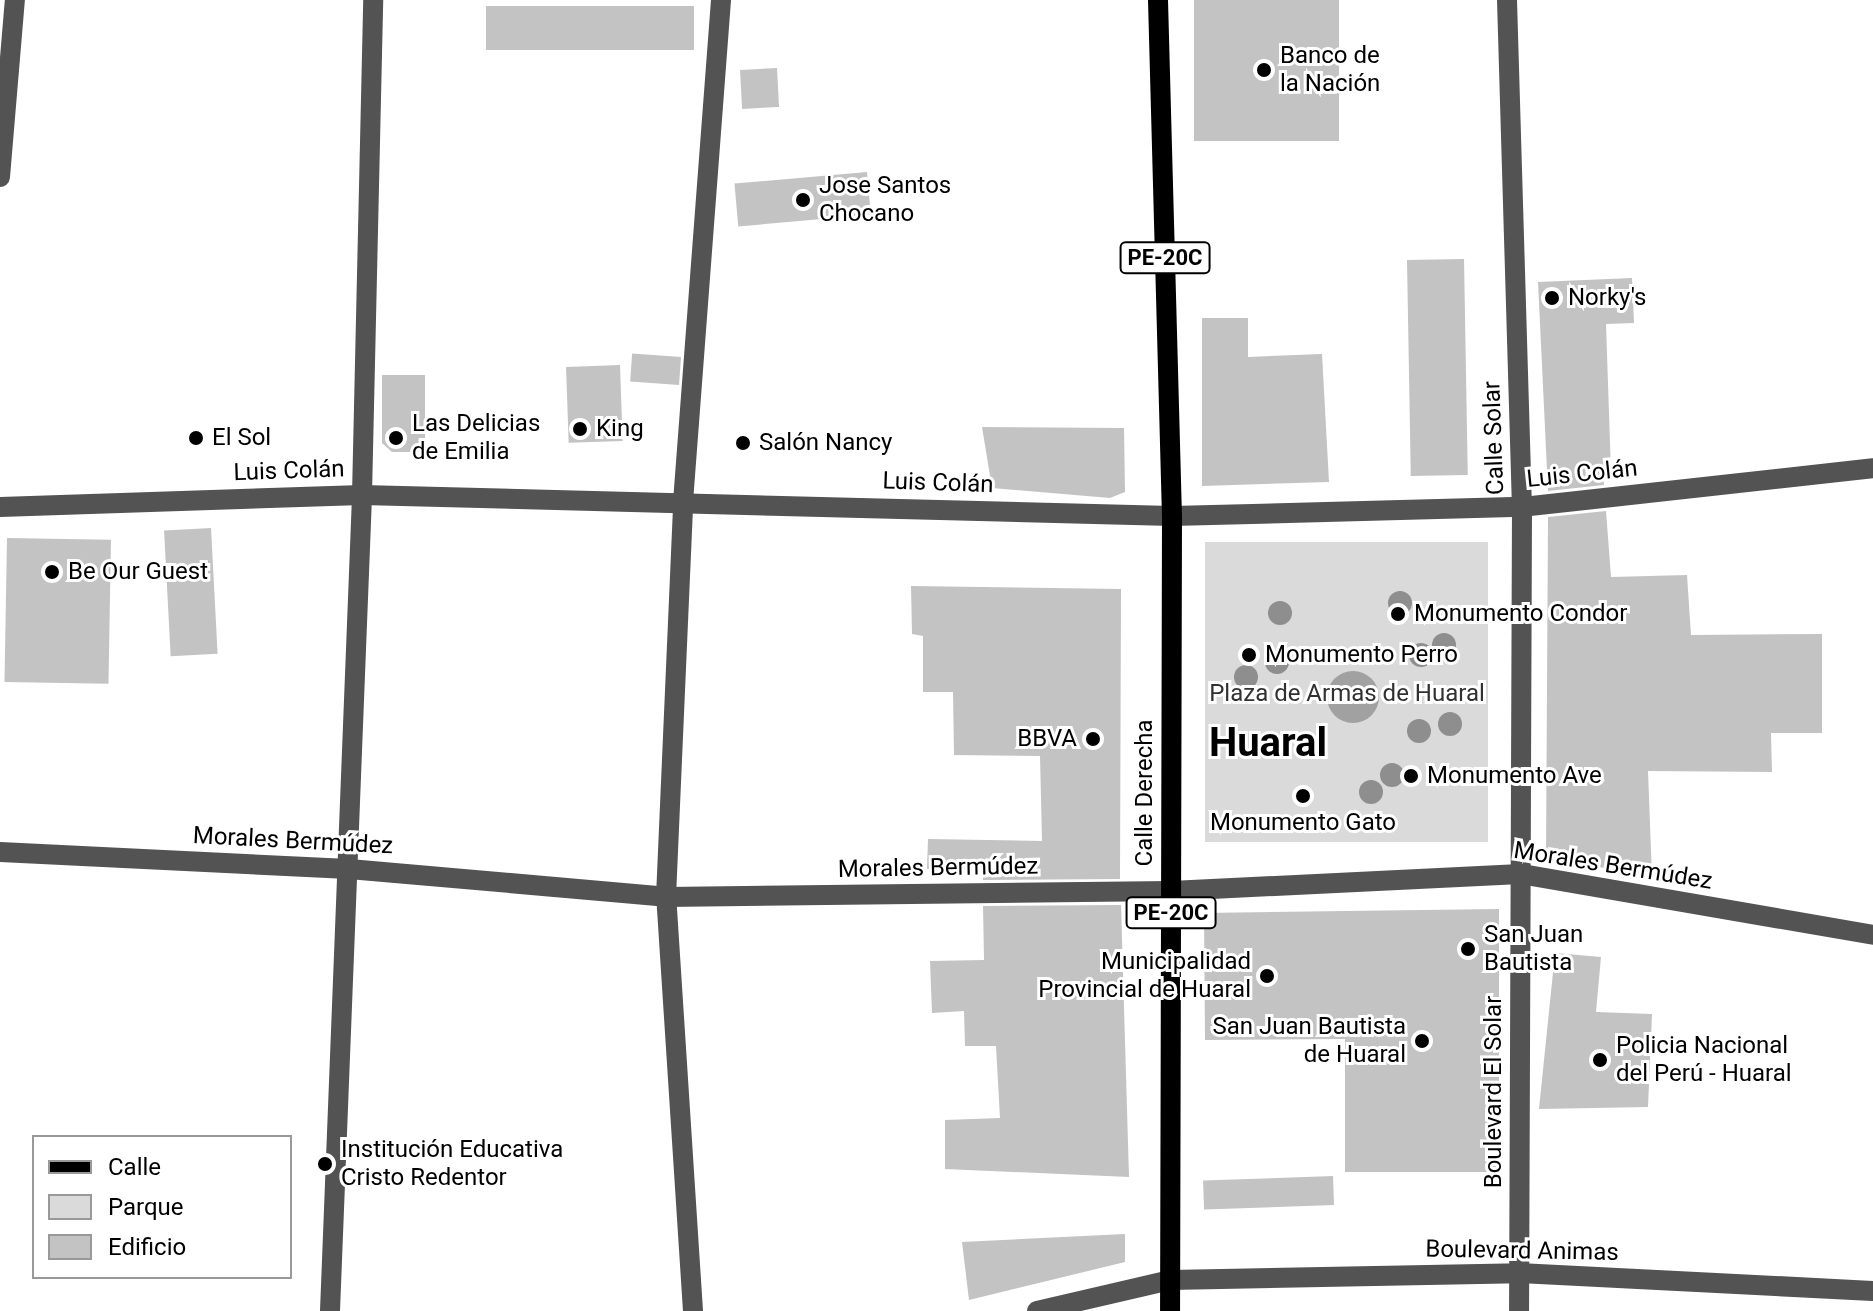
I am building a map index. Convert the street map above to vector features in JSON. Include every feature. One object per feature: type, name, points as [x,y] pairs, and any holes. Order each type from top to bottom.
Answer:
[{"type":"main road","name":"PE-20C","points":[[1158,0],[1172,516]]},
{"type":"main road","name":"Calle Derecha","points":[[1170,1311],[1172,516]]},
{"type":"street","points":[[0,177],[15,0]]},
{"type":"street","points":[[330,1311],[362,495],[373,0]]},
{"type":"street","points":[[693,1311],[666,897],[683,502],[721,0]]},
{"type":"street","name":"Calle Solar","points":[[1507,0],[1522,507],[1521,874]]},
{"type":"street","name":"Luis Colán","points":[[0,507],[362,495],[1172,516],[1522,507],[1873,468]]},
{"type":"street","name":"Morales Bermúdez","points":[[0,852],[349,869],[666,897],[1171,891],[1521,874],[1873,935]]},
{"type":"street","name":"Boulevard El Solar","points":[[1519,1311],[1521,874]]},
{"type":"street","name":"Boulevard Animas","points":[[1037,1311],[1170,1280],[1519,1273],[1873,1291]]},
{"type":"green space","name":"Plaza de Armas de Huaral","points":[[1205,542],[1488,542],[1488,842],[1205,842]]},
{"type":"shaded area","points":[[1353,671],[1371,679],[1379,697],[1371,715],[1353,723],[1335,715],[1327,697],[1335,679]]},
{"type":"building","name":"Banco de la Nación","points":[[1194,0],[1339,0],[1339,141],[1194,141]]},
{"type":"building","points":[[486,6],[694,6],[694,50],[486,50]]},
{"type":"building","points":[[777,68],[779,107],[742,109],[740,70]]},
{"type":"building","name":"Jose Santos Chocano","points":[[867,172],[871,215],[738,226],[735,184]]},
{"type":"building","points":[[1464,259],[1468,475],[1411,476],[1407,260]]},
{"type":"building","points":[[1632,278],[1634,323],[1606,324],[1611,473],[1603,473],[1604,485],[1548,491],[1538,282]]},
{"type":"building","points":[[1202,318],[1248,318],[1248,357],[1322,354],[1329,482],[1202,486]]},
{"type":"building","points":[[632,354],[681,357],[679,385],[630,382]]},
{"type":"building","points":[[620,365],[623,441],[569,443],[566,367]]},
{"type":"building","points":[[382,375],[425,375],[425,452],[392,452],[382,443]]},
{"type":"building","points":[[982,427],[1124,428],[1125,492],[1110,498],[992,488]]},
{"type":"building","points":[[1606,511],[1611,577],[1687,575],[1691,635],[1822,634],[1822,733],[1771,733],[1772,772],[1648,771],[1652,877],[1546,857],[1548,517]]},
{"type":"building","points":[[211,528],[218,654],[171,656],[164,530]]},
{"type":"building","points":[[7,538],[111,540],[108,684],[4,682]]},
{"type":"building","points":[[911,586],[1121,589],[1120,879],[983,880],[983,870],[927,869],[928,839],[1042,841],[1040,756],[954,755],[953,692],[923,692],[923,636],[912,634]]},
{"type":"building","points":[[1121,905],[1129,1177],[945,1169],[945,1120],[1000,1118],[996,1046],[965,1046],[964,1011],[932,1013],[930,961],[984,960],[983,906]]},
{"type":"building","name":"San Juan Bautista de Huaral","points":[[1499,909],[1499,1172],[1345,1172],[1345,1039],[1205,1040],[1204,913]]},
{"type":"building","name":"Policia Nacional del Perú - Huaral","points":[[1555,953],[1601,957],[1596,1012],[1652,1014],[1648,1107],[1539,1109]]},
{"type":"building","points":[[1333,1176],[1334,1205],[1204,1210],[1203,1181]]},
{"type":"building","points":[[1125,1234],[1125,1262],[969,1300],[962,1242]]},
{"type":"place","name":"Banco de la Nación","points":[[1264,70]]},
{"type":"place","name":"Jose Santos Chocano","points":[[803,200]]},
{"type":"place","name":"Norky's","points":[[1552,298]]},
{"type":"place","name":"King","points":[[580,429]]},
{"type":"place","name":"El Sol","points":[[196,438]]},
{"type":"place","name":"Las Delicias de Emilia","points":[[396,438]]},
{"type":"place","name":"Salón Nancy","points":[[743,443]]},
{"type":"place","name":"Be Our Guest","points":[[52,572]]},
{"type":"place","name":"Monumento Condor","points":[[1398,614]]},
{"type":"place","name":"Monumento Perro","points":[[1249,655]]},
{"type":"place","name":"BBVA","points":[[1093,739]]},
{"type":"place","name":"Monumento Ave","points":[[1411,776]]},
{"type":"place","name":"Monumento Gato","points":[[1303,796]]},
{"type":"place","name":"San Juan Bautista","points":[[1468,949]]},
{"type":"place","name":"Municipalidad Provincial de Huaral","points":[[1267,976]]},
{"type":"place","name":"San Juan Bautista de Huaral","points":[[1422,1041]]},
{"type":"place","name":"Policia Nacional del Perú - Huaral","points":[[1600,1060]]},
{"type":"place","name":"Institución Educativa Cristo Redentor","points":[[325,1164]]},
{"type":"district","name":"Huaral","points":[[1268,743]]}]
